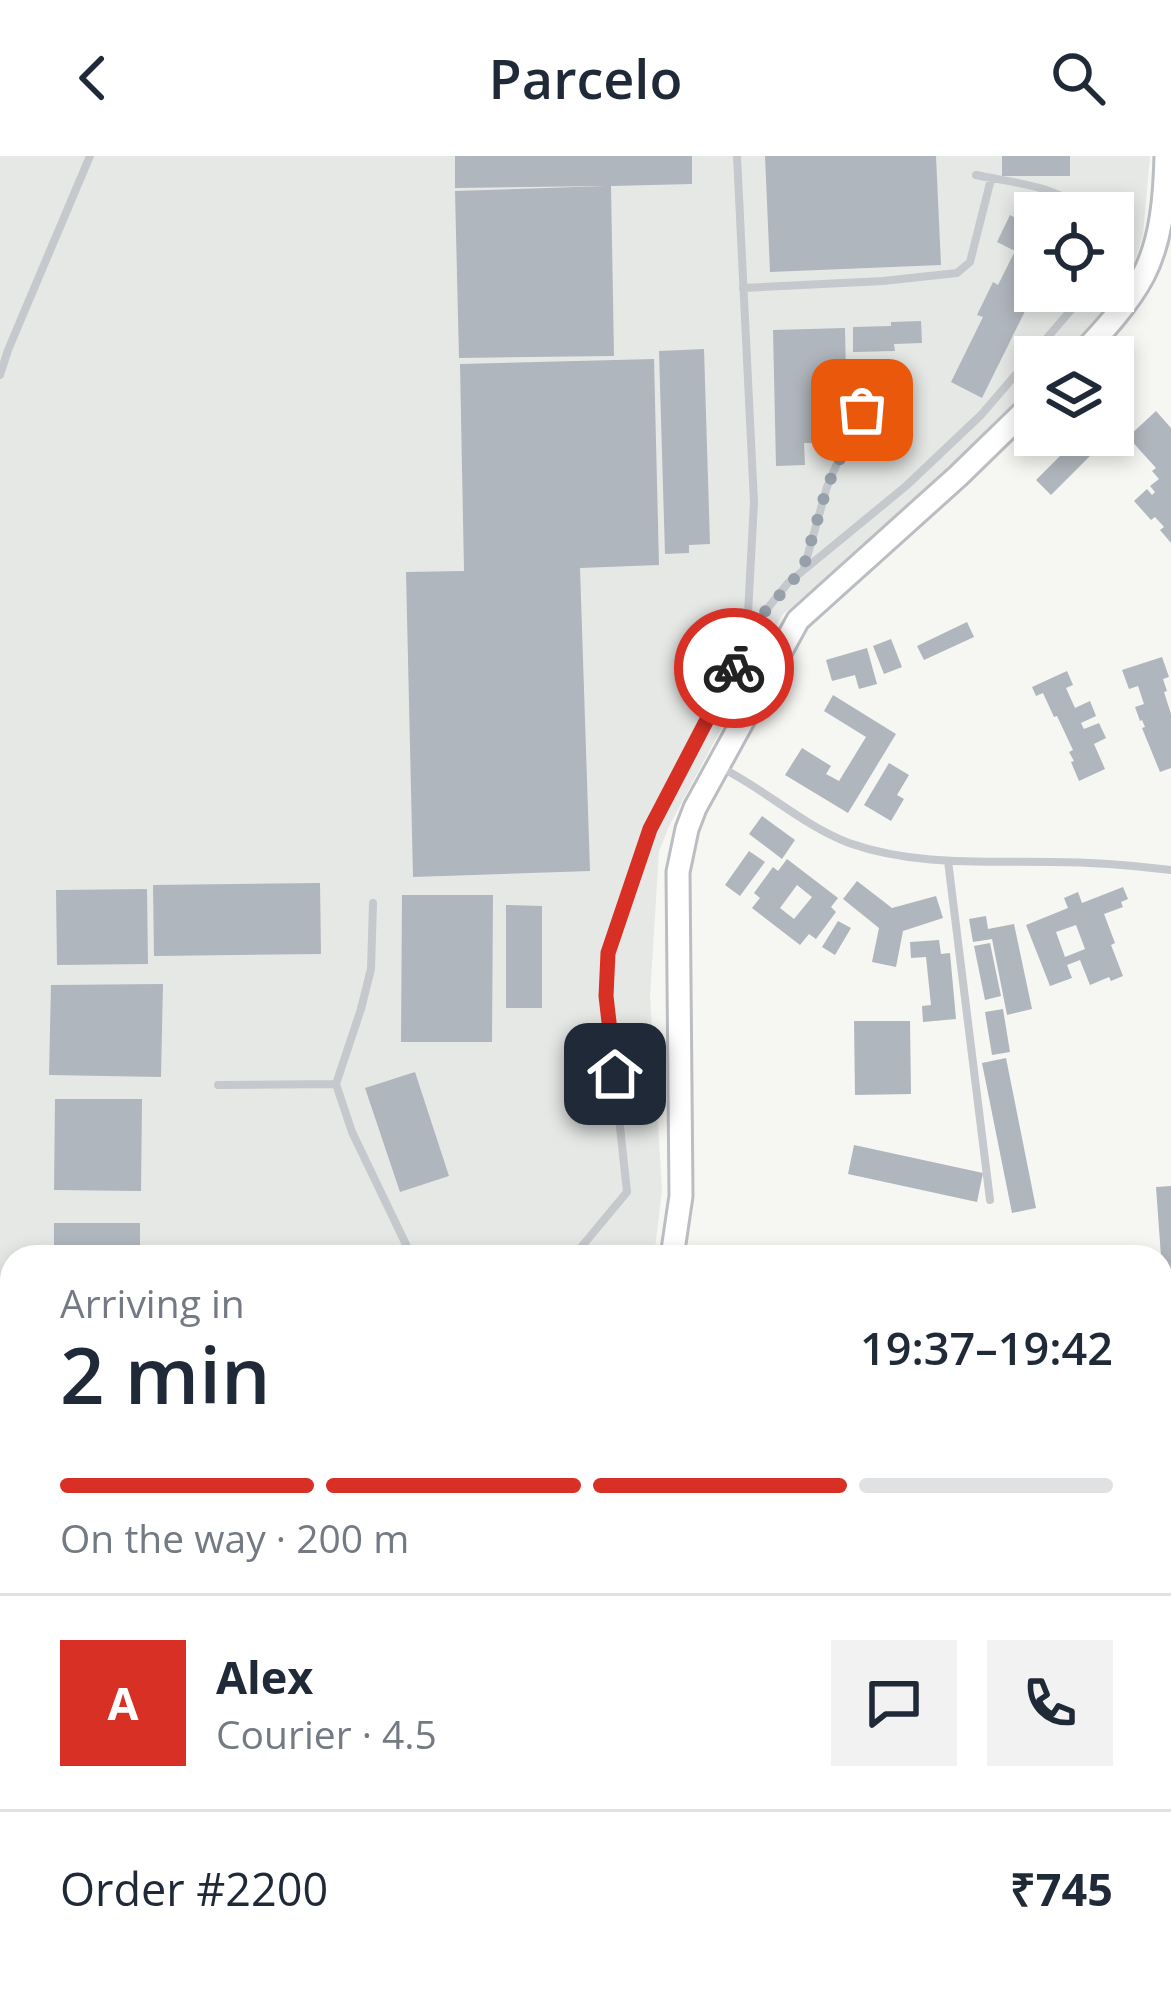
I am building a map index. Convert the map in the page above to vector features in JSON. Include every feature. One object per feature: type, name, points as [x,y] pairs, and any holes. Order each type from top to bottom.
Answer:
[{"type":"street","points":[[1099,336],[1144,275],[1168,199],[1166,156]]},
{"type":"street","points":[[674,1245],[681,1196],[678,872],[694,808],[798,620],[1014,421]]},
{"type":"lane","points":[[0,375],[90,156]]},
{"type":"lane","points":[[737,156],[754,502],[748,614],[738,659]]},
{"type":"lane","points":[[976,175],[1053,192]]},
{"type":"lane","points":[[743,288],[957,273],[970,262],[991,179]]},
{"type":"lane","points":[[583,1245],[627,1192],[606,996],[608,953],[650,829],[738,659],[762,615],[803,569],[906,486],[981,415],[1069,312]]},
{"type":"lane","points":[[803,569],[827,487],[875,386]]},
{"type":"lane","points":[[719,766],[753,783],[814,827],[894,855],[948,862],[1057,862],[1171,870]]},
{"type":"lane","points":[[948,862],[990,1199]]},
{"type":"lane","points":[[373,903],[370,969],[336,1084],[352,1132],[406,1245]]},
{"type":"lane","points":[[218,1085],[336,1084]]},
{"type":"shaded area","points":[[0,156],[1150,156],[1143,234],[1134,264],[1134,192],[1014,192],[1014,312],[1107,312],[1087,336],[1014,336],[1014,410],[782,615],[659,851],[650,996],[662,1190],[655,1245],[0,1245]]},
{"type":"building","points":[[455,156],[692,156],[692,184],[611,186],[614,356],[459,358],[455,191],[606,186],[455,188]]},
{"type":"building","points":[[765,156],[936,156],[941,265],[770,272]]},
{"type":"building","points":[[1002,156],[1070,156],[1070,176],[1002,176]]},
{"type":"building","points":[[1010,215],[1014,217],[1014,250],[997,242]]},
{"type":"building","points":[[1014,253],[1014,312],[1025,312],[982,398],[951,382],[983,317],[977,315],[993,282],[998,285]]},
{"type":"building","points":[[921,321],[922,343],[894,344],[895,351],[853,352],[853,327]]},
{"type":"building","points":[[845,328],[846,374],[835,374],[835,398],[826,398],[826,419],[812,419],[813,443],[804,443],[805,465],[776,466],[773,330]]},
{"type":"building","points":[[704,349],[710,544],[689,545],[689,553],[665,554],[659,351]]},
{"type":"building","points":[[654,359],[659,565],[580,568],[590,871],[413,877],[406,572],[464,571],[460,364]]},
{"type":"building","points":[[1156,411],[1171,428],[1171,543],[1160,530],[1164,527],[1134,501],[1147,489],[1152,495],[1150,486],[1159,479],[1152,471],[1156,468],[1134,444],[1134,431]]},
{"type":"building","points":[[1060,456],[1090,456],[1051,495],[1036,480]]},
{"type":"building","points":[[967,622],[974,637],[924,660],[917,646]]},
{"type":"building","points":[[891,639],[902,667],[884,674],[873,646]]},
{"type":"building","points":[[867,648],[877,684],[859,689],[855,675],[832,681],[826,660]]},
{"type":"building","points":[[1162,657],[1169,677],[1163,679],[1171,714],[1171,768],[1160,772],[1135,707],[1144,704],[1138,686],[1129,689],[1122,670]]},
{"type":"building","points":[[1067,671],[1073,685],[1066,688],[1075,708],[1090,701],[1096,716],[1081,723],[1084,729],[1099,723],[1106,738],[1094,744],[1105,769],[1079,781],[1069,752],[1073,750],[1057,716],[1043,693],[1036,696],[1032,687]]},
{"type":"building","points":[[833,695],[896,734],[848,813],[785,775],[802,748],[831,766],[826,774],[839,781],[866,737],[824,711]]},
{"type":"building","points":[[889,763],[909,775],[897,795],[904,799],[891,821],[864,805]]},
{"type":"building","points":[[762,816],[795,840],[782,859],[749,834]]},
{"type":"building","points":[[749,851],[765,862],[740,896],[725,885]]},
{"type":"building","points":[[787,859],[838,898],[831,907],[836,912],[816,939],[809,934],[800,945],[752,908],[760,898],[754,893],[773,867],[778,871]],"holes":[[[797,885],[812,897],[794,919],[780,908]]]},
{"type":"building","points":[[857,881],[892,908],[936,896],[943,918],[903,931],[896,967],[872,962],[879,928],[843,899]]},
{"type":"building","points":[[320,883],[321,954],[154,956],[153,885]]},
{"type":"building","points":[[1123,887],[1128,899],[1121,902],[1123,907],[1104,914],[1123,976],[1090,985],[1080,960],[1067,965],[1072,978],[1050,986],[1026,925],[1068,908],[1064,898],[1078,892],[1082,903]],"holes":[[[1076,925],[1085,949],[1065,957],[1056,932]]]},
{"type":"building","points":[[147,889],[148,964],[57,965],[56,890]]},
{"type":"building","points":[[402,895],[493,895],[492,1042],[401,1042]]},
{"type":"building","points":[[506,905],[542,906],[542,1008],[506,1008]]},
{"type":"building","points":[[986,916],[988,929],[1014,924],[1032,1009],[1007,1015],[992,939],[973,942],[969,919]]},
{"type":"building","points":[[838,921],[851,928],[835,955],[822,947]]},
{"type":"building","points":[[939,940],[941,954],[950,953],[956,1019],[923,1022],[922,1006],[931,1005],[926,957],[911,958],[910,942]]},
{"type":"building","points":[[990,943],[1001,996],[985,1000],[974,946]]},
{"type":"building","points":[[163,984],[161,1077],[49,1075],[51,985]]},
{"type":"building","points":[[1003,1009],[1010,1052],[992,1055],[985,1012]]},
{"type":"building","points":[[854,1021],[910,1021],[911,1094],[855,1095]]},
{"type":"building","points":[[1006,1058],[1036,1208],[1012,1213],[982,1063]]},
{"type":"building","points":[[415,1072],[449,1176],[400,1192],[365,1088]]},
{"type":"building","points":[[55,1099],[142,1099],[141,1191],[54,1190]]},
{"type":"building","points":[[854,1145],[983,1173],[977,1202],[848,1174]]},
{"type":"building","points":[[1171,1186],[1171,1245],[1160,1245],[1156,1187]]},
{"type":"building","points":[[54,1223],[140,1223],[140,1245],[54,1245]]},
{"type":"way so far","points":[[734,668],[762,615],[803,569],[827,487],[862,410]]},
{"type":"route","points":[[615,1074],[606,996],[608,953],[650,829],[734,668]]}]
